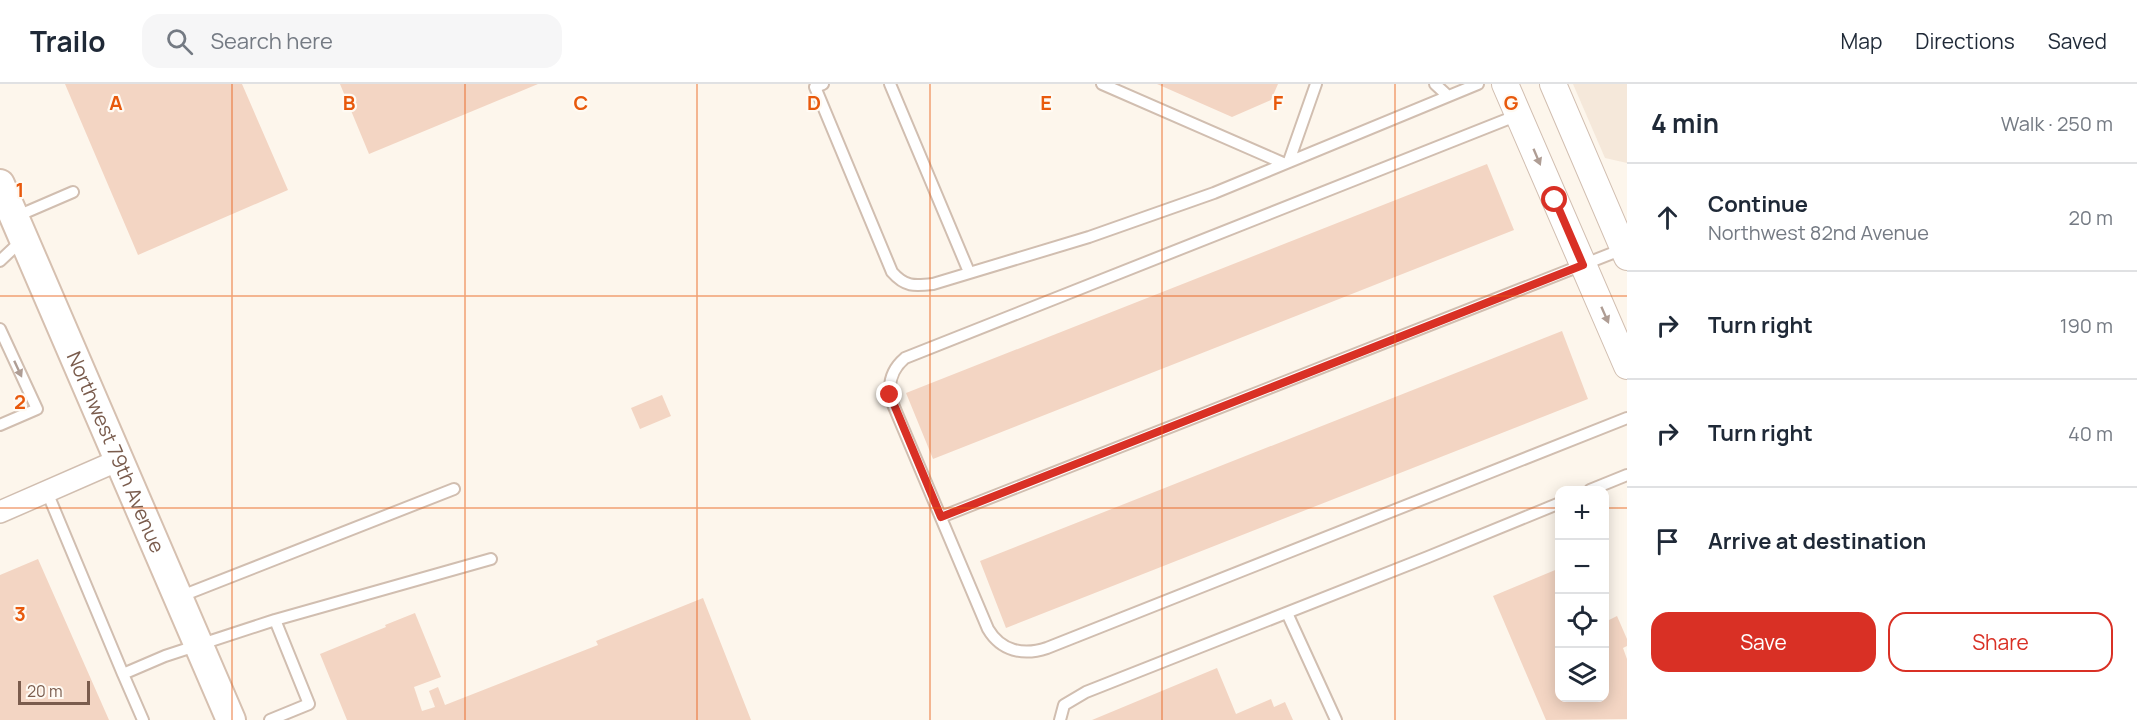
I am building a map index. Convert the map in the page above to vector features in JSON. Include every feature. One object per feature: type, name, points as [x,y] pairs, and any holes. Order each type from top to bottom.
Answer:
[{"type":"main road","name":"Northwest 79th Avenue","points":[[0,184],[231,720]]},
{"type":"street","points":[[1505,84],[1627,366]]},
{"type":"street","points":[[1552,84],[1623,239]]},
{"type":"street","points":[[0,512],[119,460]]},
{"type":"lane","points":[[823,84],[815,87],[892,272],[901,282],[915,286],[933,284],[1110,230],[1214,193],[1478,84]]},
{"type":"lane","points":[[890,84],[969,272]]},
{"type":"lane","points":[[1102,84],[1286,162]]},
{"type":"lane","points":[[1286,162],[1316,84]]},
{"type":"lane","points":[[1435,84],[1448,96]]},
{"type":"lane","points":[[1518,114],[905,358],[893,370],[889,387],[890,395],[992,636],[1018,652],[1038,651],[1627,418]]},
{"type":"lane","points":[[0,261],[19,228],[73,192]]},
{"type":"lane","points":[[941,517],[1583,265],[1623,239]]},
{"type":"lane","points":[[0,330],[36,409],[0,425]]},
{"type":"lane","points":[[1600,486],[1627,475]]},
{"type":"lane","points":[[178,597],[454,489]]},
{"type":"lane","points":[[47,492],[143,720]]},
{"type":"lane","points":[[1060,720],[1064,705],[1086,692],[1555,505]]},
{"type":"lane","points":[[123,674],[199,645],[275,620],[491,559]]},
{"type":"lane","points":[[1287,613],[1336,720]]},
{"type":"lane","points":[[270,720],[309,704],[275,620]]},
{"type":"shaded area","points":[[1573,84],[1627,84],[1627,163],[1605,158]]},
{"type":"building","points":[[65,84],[242,84],[288,190],[138,255]]},
{"type":"building","points":[[340,84],[538,84],[369,154]]},
{"type":"building","points":[[1157,84],[1278,84],[1271,100],[1232,117]]},
{"type":"building","points":[[1487,164],[1514,230],[933,459],[906,393]]},
{"type":"building","points":[[1562,331],[1588,399],[1006,628],[980,561]]},
{"type":"building","points":[[662,395],[671,416],[640,429],[631,408]]},
{"type":"building","points":[[38,559],[109,720],[0,720],[0,575]]},
{"type":"building","points":[[1555,570],[1555,702],[1609,702],[1609,620],[1617,616],[1627,639],[1627,646],[1623,648],[1627,659],[1627,719],[1546,720],[1493,596]]},
{"type":"building","points":[[703,598],[751,720],[347,720],[320,654],[415,613],[441,677],[414,687],[422,711],[435,707],[429,691],[438,687],[445,705],[598,645],[596,641]]},
{"type":"building","points":[[1217,668],[1236,714],[1271,699],[1274,707],[1285,702],[1293,720],[1092,720]]},
{"type":"route","points":[[890,395],[941,517],[1583,265],[1555,200]]}]
